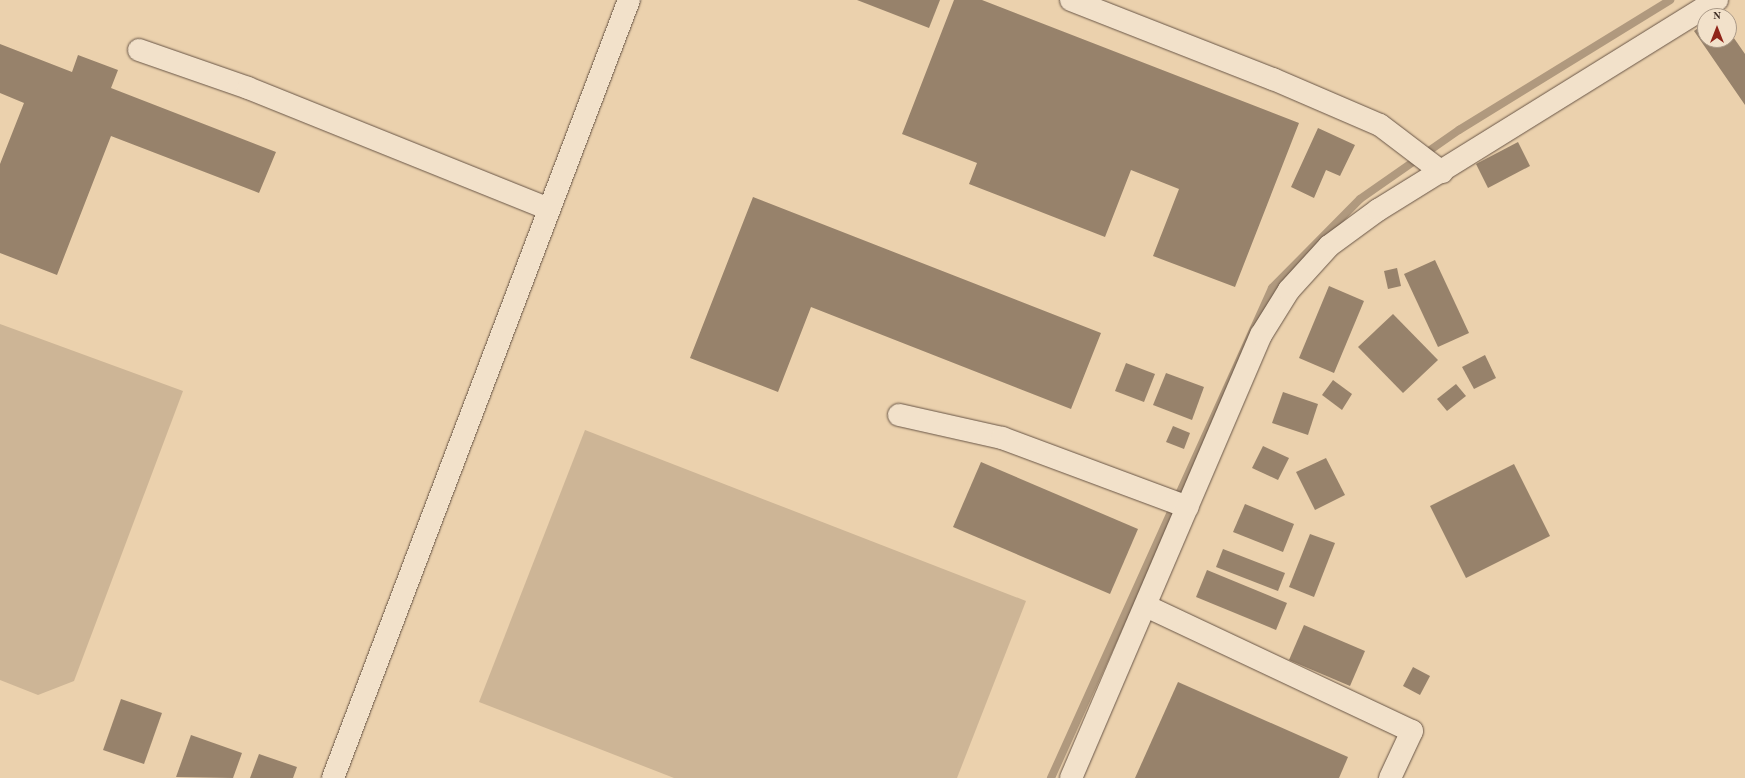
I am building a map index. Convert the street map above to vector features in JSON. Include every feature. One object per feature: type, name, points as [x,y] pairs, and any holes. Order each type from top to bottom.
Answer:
[{"type":"street","points":[[333,778],[629,0]]},
{"type":"street","points":[[1071,0],[1273,79],[1380,125],[1439,170]]},
{"type":"street","points":[[1071,778],[1261,335],[1289,290],[1329,246],[1378,210],[1439,170],[1717,0]]},
{"type":"street","points":[[139,50],[248,88],[549,209]]},
{"type":"street","points":[[898,415],[1002,438],[1187,506]]},
{"type":"street","points":[[1146,606],[1412,731],[1390,778]]},
{"type":"shaded area","points":[[0,324],[183,391],[74,681],[38,695],[0,680]]},
{"type":"shaded area","points":[[585,430],[1026,601],[957,778],[674,778],[479,702]]},
{"type":"building","points":[[857,0],[940,0],[929,28]]},
{"type":"building","points":[[954,0],[982,0],[1299,123],[1235,287],[1153,256],[1179,189],[1131,170],[1105,237],[969,184],[977,163],[902,134]]},
{"type":"building","points":[[1737,42],[1745,54],[1745,105],[1706,48],[1737,48]]},
{"type":"building","points":[[0,44],[72,72],[78,55],[118,70],[111,88],[276,152],[259,193],[111,136],[57,275],[0,253],[0,164],[24,103],[0,93]]},
{"type":"building","points":[[1318,128],[1355,145],[1340,176],[1326,170],[1314,198],[1291,187]]},
{"type":"building","points":[[1518,142],[1530,166],[1488,188],[1476,164]]},
{"type":"building","points":[[753,197],[1101,333],[1071,409],[811,307],[778,392],[690,358]]},
{"type":"building","points":[[1435,260],[1469,333],[1438,347],[1404,274]]},
{"type":"building","points":[[1397,268],[1401,286],[1388,289],[1384,271]]},
{"type":"building","points":[[1329,286],[1364,301],[1334,373],[1299,358]]},
{"type":"building","points":[[1393,314],[1438,360],[1403,393],[1358,347]]},
{"type":"building","points":[[1485,355],[1496,378],[1474,389],[1462,367]]},
{"type":"building","points":[[1126,363],[1155,374],[1144,402],[1115,391]]},
{"type":"building","points":[[1166,373],[1204,387],[1192,420],[1153,405]]},
{"type":"building","points":[[1333,380],[1352,394],[1342,410],[1322,395]]},
{"type":"building","points":[[1456,384],[1466,396],[1447,411],[1437,399]]},
{"type":"building","points":[[1283,392],[1318,404],[1308,435],[1272,423]]},
{"type":"building","points":[[1173,426],[1190,433],[1184,449],[1166,442]]},
{"type":"building","points":[[1263,446],[1289,458],[1278,480],[1252,468]]},
{"type":"building","points":[[1326,458],[1345,495],[1315,510],[1296,472]]},
{"type":"building","points":[[981,462],[1138,529],[1110,594],[953,527]]},
{"type":"building","points":[[1514,464],[1550,536],[1466,578],[1430,506]]},
{"type":"building","points":[[1245,504],[1294,524],[1283,552],[1233,532]]},
{"type":"building","points":[[1310,534],[1335,543],[1314,597],[1289,587]]},
{"type":"building","points":[[1223,549],[1285,573],[1278,591],[1216,567]]},
{"type":"building","points":[[1207,570],[1287,603],[1276,630],[1196,597]]},
{"type":"building","points":[[1304,625],[1365,651],[1350,686],[1289,660]]},
{"type":"building","points":[[1413,667],[1430,676],[1420,695],[1403,686]]},
{"type":"building","points":[[1178,682],[1348,757],[1339,778],[1135,778]]},
{"type":"building","points":[[121,699],[162,713],[144,764],[103,750]]},
{"type":"building","points":[[191,735],[242,753],[233,778],[176,777]]},
{"type":"building","points":[[259,754],[297,767],[293,778],[250,778]]},
{"type":"waterway","points":[[1051,778],[1272,288],[1360,199],[1459,130],[1670,0]]}]
